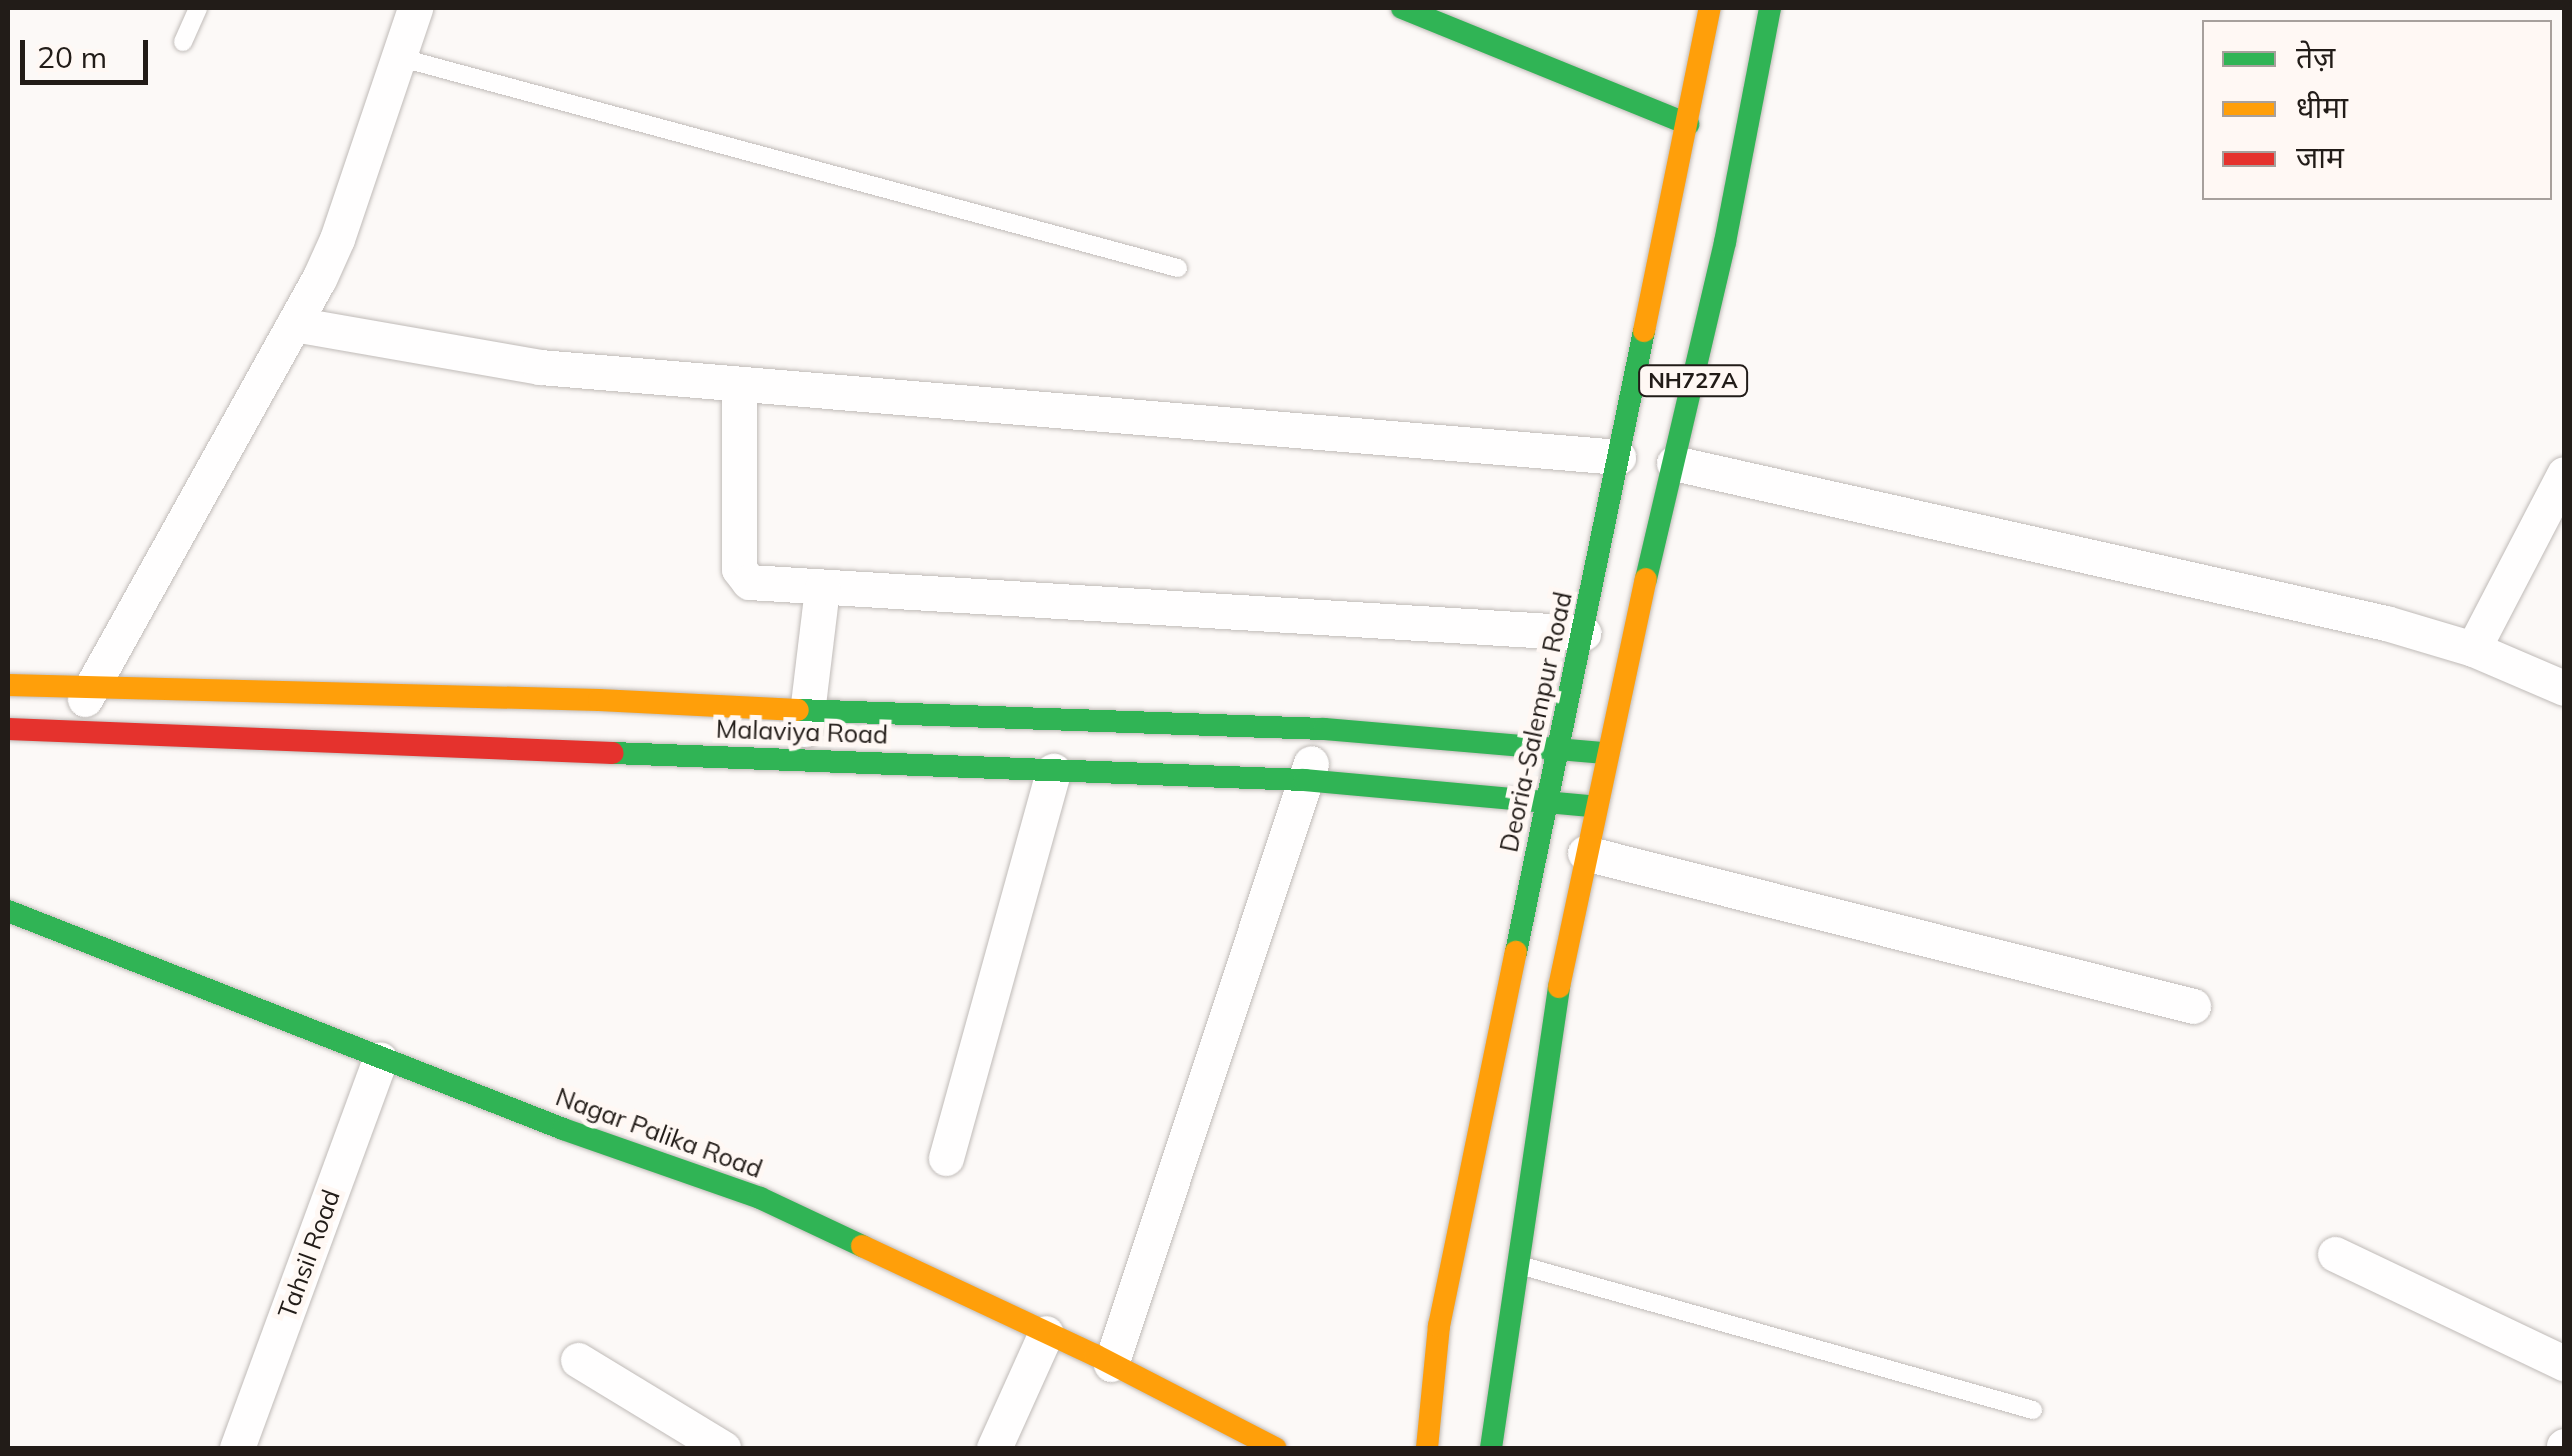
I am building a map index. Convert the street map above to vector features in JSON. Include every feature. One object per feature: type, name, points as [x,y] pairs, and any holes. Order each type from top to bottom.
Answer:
[{"type":"main road","points":[[1402,8],[1688,124]]},
{"type":"main road","name":"Deoria-Salempur Road","points":[[1428,1448],[1438,1326],[1710,8]]},
{"type":"main road","name":"NH727A","points":[[1491,1448],[1552,1022],[1594,806],[1725,242],[1770,8]]},
{"type":"main road","name":"Malaviya Road","points":[[8,685],[93,684],[1324,729],[1606,753]]},
{"type":"main road","name":"Malaviya Road","points":[[8,729],[1304,780],[1594,806]]},
{"type":"main road","name":"Nagar Palika Road","points":[[8,911],[380,1058],[760,1198],[1112,1364],[1274,1448]]},
{"type":"street","points":[[68,734],[337,239],[416,8]]},
{"type":"street","points":[[294,324],[495,361],[1618,457]]},
{"type":"street","points":[[740,384],[740,570],[749,582],[1583,633]]},
{"type":"street","points":[[1674,463],[2386,623],[2473,648],[2564,688]]},
{"type":"street","points":[[2473,648],[2564,474]]},
{"type":"street","points":[[801,760],[822,588]]},
{"type":"street","points":[[1112,1364],[1324,729]]},
{"type":"street","points":[[946,1158],[1052,771]]},
{"type":"street","points":[[1585,853],[2193,1006]]},
{"type":"street","name":"Tahsil Road","points":[[237,1448],[380,1058]]},
{"type":"street","points":[[2335,1254],[2564,1363]]},
{"type":"street","points":[[994,1448],[1046,1333]]},
{"type":"street","points":[[578,1360],[723,1448]]},
{"type":"lane","points":[[183,42],[198,8]]},
{"type":"lane","points":[[398,57],[1178,268]]},
{"type":"lane","points":[[1517,1264],[2033,1410]]},
{"type":"traffic: fast","points":[[1402,8],[1688,124]]},
{"type":"traffic: fast","points":[[1646,579],[1725,242],[1770,8]]},
{"type":"traffic: fast","points":[[1516,952],[1644,331]]},
{"type":"traffic: fast","points":[[798,710],[1324,729],[1603,753]]},
{"type":"traffic: fast","points":[[613,753],[1304,780],[1591,806]]},
{"type":"traffic: fast","points":[[8,911],[563,1129],[760,1198],[862,1246]]},
{"type":"traffic: fast","points":[[1491,1448],[1559,987]]},
{"type":"traffic: slow","points":[[1644,331],[1710,8]]},
{"type":"traffic: slow","points":[[1559,987],[1646,579]]},
{"type":"traffic: slow","points":[[8,685],[599,700],[798,710]]},
{"type":"traffic: slow","points":[[1427,1448],[1439,1326],[1516,952]]},
{"type":"traffic: slow","points":[[862,1246],[1095,1355],[1275,1448]]},
{"type":"traffic: jam","points":[[8,729],[613,753]]}]
